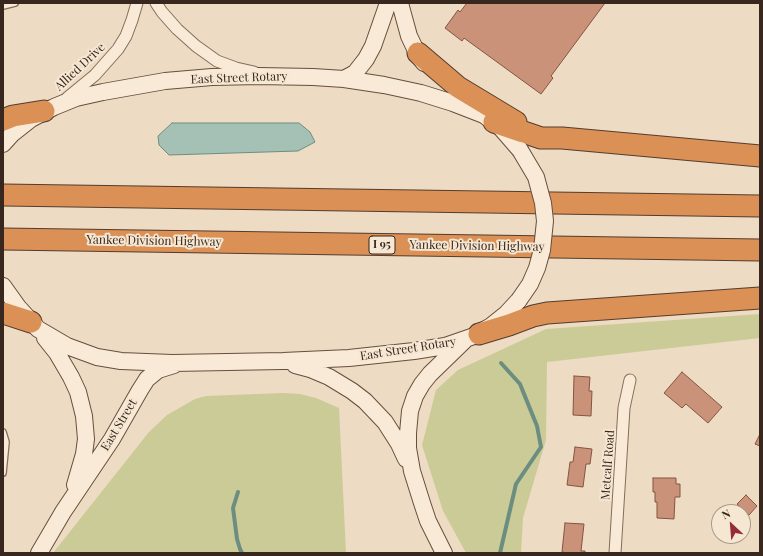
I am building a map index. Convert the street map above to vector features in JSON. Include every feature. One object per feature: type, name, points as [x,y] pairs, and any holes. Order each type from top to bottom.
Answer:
[{"type":"highway","points":[[418,54],[458,87],[506,116],[524,126],[562,138]]},
{"type":"highway","points":[[3,120],[13,116],[51,108]]},
{"type":"highway","points":[[489,119],[541,138],[562,138],[760,156]]},
{"type":"highway","points":[[3,195],[760,206]]},
{"type":"highway","name":"Yankee Division Highway","points":[[3,239],[760,250]]},
{"type":"highway","points":[[472,337],[533,316],[547,313],[760,298]]},
{"type":"highway","points":[[3,313],[34,325]]},
{"type":"main road","points":[[344,79],[355,73],[366,59],[388,3]]},
{"type":"main road","points":[[400,3],[409,36],[418,54],[429,70],[448,90],[489,119]]},
{"type":"main road","name":"East Street Rotary","points":[[3,144],[17,129],[51,108],[76,98],[103,92],[165,81],[212,77],[282,76],[344,79],[384,85],[421,93],[453,103],[489,119],[505,132],[520,150],[536,177],[544,203],[545,221],[542,250],[537,268],[530,284],[519,300],[506,314],[491,326],[472,337],[445,346],[414,351],[349,358],[283,362],[194,363],[121,361],[97,357],[67,346],[34,325],[18,307],[4,287]]},
{"type":"main road","name":"East Street","points":[[34,325],[56,353],[71,377],[78,392],[84,416],[86,439],[84,454],[77,480],[63,512]]},
{"type":"main road","points":[[444,553],[428,521],[412,471],[408,448],[410,412],[422,384],[430,374],[472,337]]},
{"type":"main road","points":[[283,362],[310,369],[329,377],[365,401],[385,422],[399,444],[412,471]]},
{"type":"main road","name":"East Street","points":[[39,553],[63,512],[112,439],[147,379],[163,368],[176,364],[194,363]]},
{"type":"street","name":"Allied Drive","points":[[51,108],[88,81],[113,55],[126,36],[137,3]]},
{"type":"street","points":[[156,3],[177,29],[196,46],[218,61],[236,68],[282,76]]},
{"type":"street","name":"Metcalf Road","points":[[615,553],[624,408],[630,380]]},
{"type":"lane","points":[[3,6],[15,3]]},
{"type":"lane","points":[[3,432],[6,442],[3,473]]},
{"type":"green space","points":[[760,314],[760,338],[547,362],[546,440],[523,518],[521,553],[466,553],[443,511],[422,445],[436,390],[458,370],[546,329]]},
{"type":"green space","points":[[283,393],[300,394],[316,398],[339,408],[346,553],[53,553],[149,432],[167,415],[195,399],[206,396]]},
{"type":"shaded area","points":[[172,123],[299,123],[310,132],[315,142],[298,151],[169,155],[159,145],[158,136]]},
{"type":"building","points":[[467,3],[605,3],[551,76],[553,78],[541,94],[464,38],[462,41],[445,28],[458,10],[460,12]]},
{"type":"building","points":[[682,372],[722,407],[708,423],[686,404],[682,408],[664,393]]},
{"type":"building","points":[[574,376],[590,377],[589,391],[592,391],[591,416],[573,415]]},
{"type":"building","points":[[760,434],[760,446],[755,444]]},
{"type":"building","points":[[575,447],[592,449],[590,464],[586,464],[583,487],[567,485],[570,462],[573,462]]},
{"type":"building","points":[[653,478],[676,478],[676,484],[680,484],[680,497],[675,497],[674,519],[657,518],[657,502],[655,502],[655,492],[653,492]]},
{"type":"building","points":[[746,495],[757,506],[751,513],[751,504],[737,504]]},
{"type":"building","points":[[565,523],[584,524],[581,551],[585,551],[585,553],[562,552]]},
{"type":"waterway","points":[[500,553],[516,484],[541,447],[537,426],[520,384],[501,363]]},
{"type":"waterway","points":[[238,492],[233,508],[237,539],[242,553]]}]
